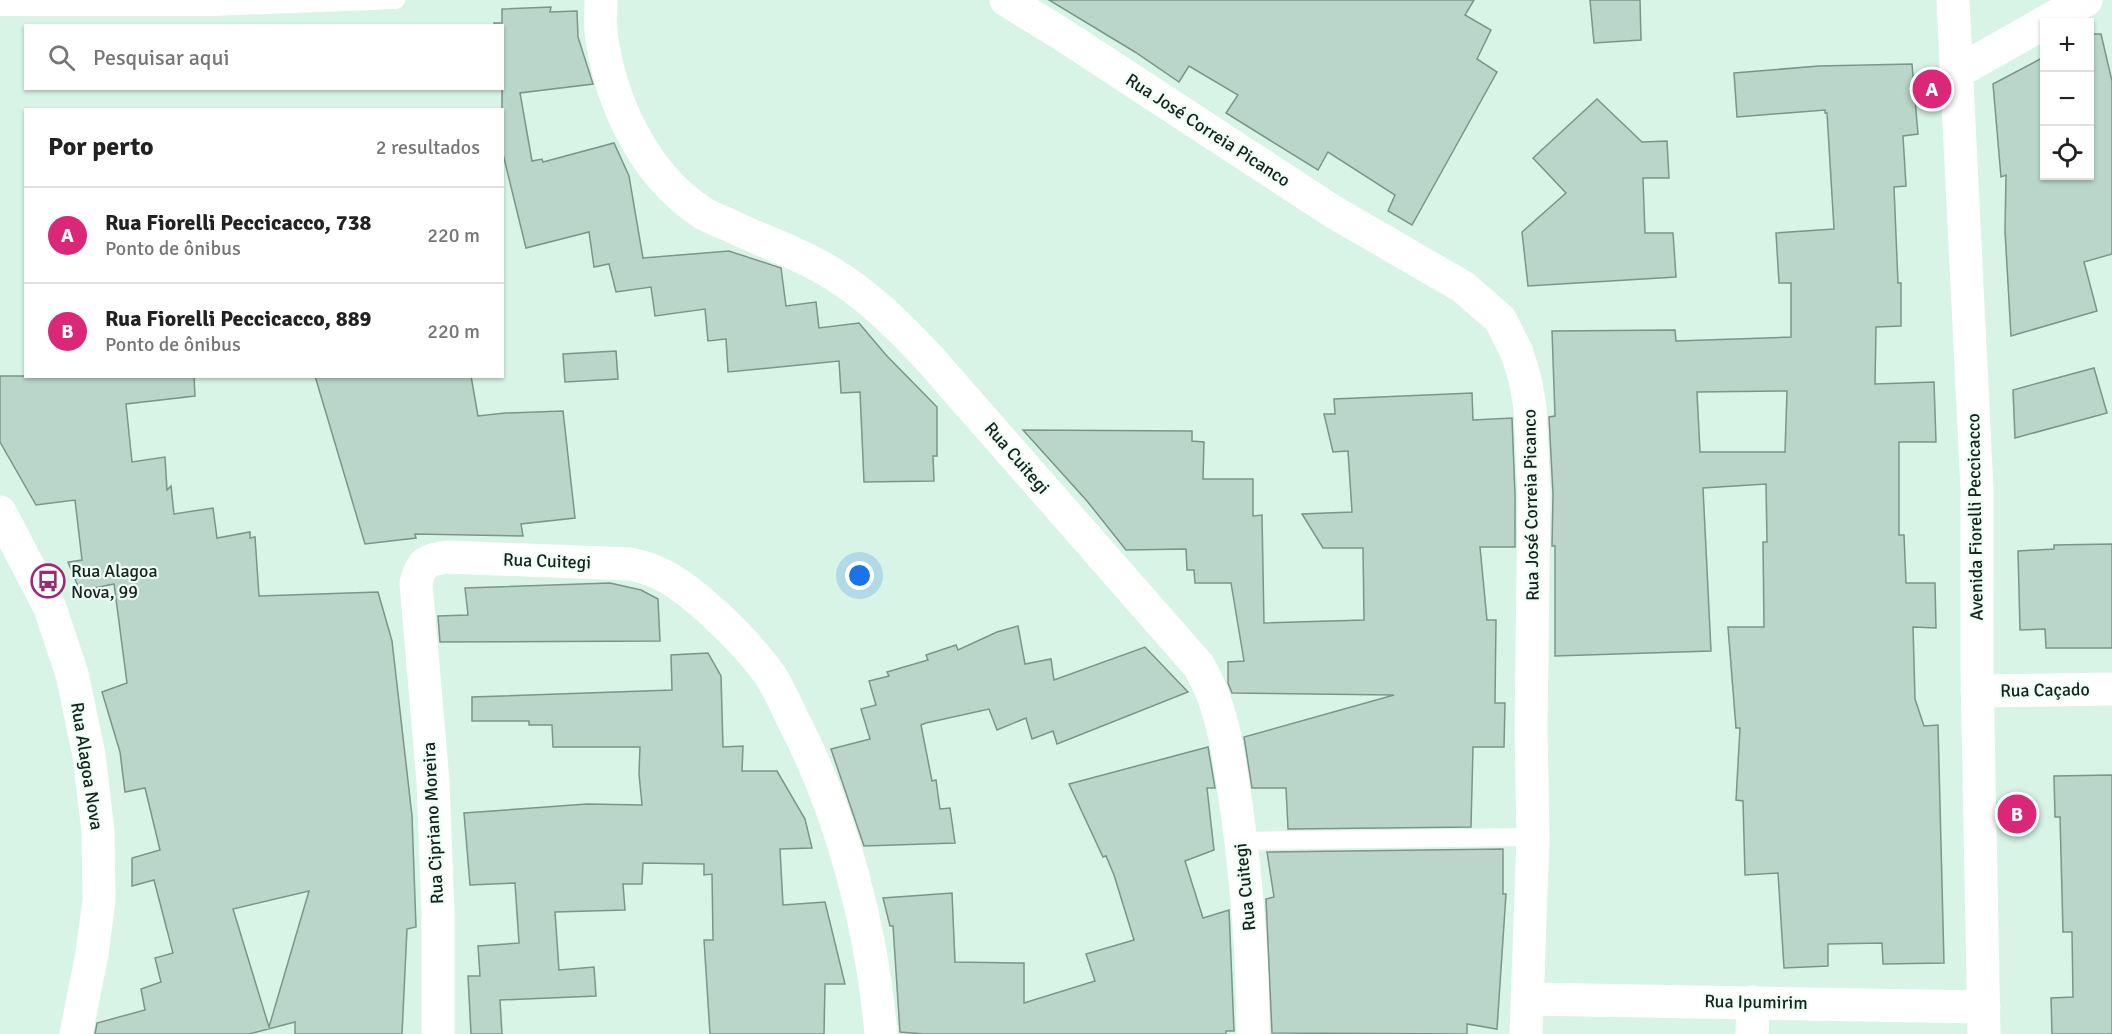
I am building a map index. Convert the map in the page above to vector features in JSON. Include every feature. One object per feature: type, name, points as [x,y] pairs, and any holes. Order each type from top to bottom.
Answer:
[{"type":"street","name":"Rua Cuitegi","points":[[601,0],[601,30],[609,72],[625,116],[649,161],[671,188],[701,212],[826,270],[855,289],[894,321],[1199,666],[1210,687],[1227,744],[1241,841],[1253,971],[1253,1034]]},
{"type":"street","name":"Rua José Correia Picanco","points":[[1005,0],[1060,33],[1332,211],[1463,287],[1500,319],[1517,353],[1525,379],[1530,407],[1534,495],[1531,729],[1533,837],[1526,1034]]},
{"type":"street","name":"Avenida Fiorelli Peccicacco","points":[[1953,0],[1977,489],[1977,691],[1984,1021]]},
{"type":"street","points":[[2054,18],[2086,0]]},
{"type":"street","points":[[1957,72],[2040,26]]},
{"type":"street","name":"Rua Alagoa Nova","points":[[0,512],[50,609],[72,674],[90,755],[98,831],[99,900],[92,954],[76,1034]]},
{"type":"street","name":"Rua Cuitegi","points":[[418,612],[416,583],[419,569],[429,560],[447,557],[630,564],[657,572],[686,590],[718,618],[770,676],[807,745],[830,803],[868,938],[881,1034]]},
{"type":"street","name":"Rua Cipriano Moreira","points":[[418,612],[433,782],[438,913],[438,1034]]},
{"type":"street","name":"Rua Caçado","points":[[1977,691],[2112,689]]},
{"type":"street","name":"Rua Ipumirim","points":[[1529,999],[1752,1018],[1984,1021]]},
{"type":"lane","points":[[0,7],[212,7],[396,0]]},
{"type":"lane","points":[[1241,841],[1533,837]]},
{"type":"building","points":[[1049,0],[1474,0],[1465,15],[1491,30],[1477,59],[1497,72],[1412,225],[1388,211],[1395,195],[1328,152],[1318,170],[1226,113],[1238,95],[1189,66],[1179,82],[1135,52]]},
{"type":"building","points":[[1590,0],[1640,0],[1641,40],[1594,43]]},
{"type":"building","points":[[551,7],[550,12],[577,11],[578,37],[593,84],[520,93],[532,161],[542,159],[543,162],[614,143],[629,176],[643,258],[729,251],[781,268],[786,306],[816,302],[819,328],[859,323],[886,355],[937,407],[937,456],[933,456],[934,481],[864,482],[860,392],[841,393],[839,361],[728,372],[726,339],[708,341],[705,309],[655,316],[651,287],[616,292],[609,264],[594,267],[589,232],[526,248],[504,158],[502,90],[504,90],[504,24],[494,23],[502,23],[502,9]]},
{"type":"building","points":[[2094,34],[2101,34],[2112,81],[2112,254],[2084,262],[2097,311],[2011,336],[2005,231],[2006,175],[2001,177],[1993,84],[2040,59],[2040,180],[2094,180]]},
{"type":"building","points":[[1912,64],[1918,134],[1903,136],[1906,186],[1894,187],[1898,283],[1901,283],[1901,326],[1876,327],[1875,384],[1934,382],[1936,442],[1899,442],[1899,535],[1904,535],[1906,583],[1935,583],[1936,628],[1913,627],[1915,699],[1924,726],[1938,725],[1944,963],[1883,964],[1882,943],[1828,944],[1828,966],[1784,968],[1778,873],[1745,875],[1743,801],[1736,800],[1740,728],[1736,728],[1728,627],[1764,627],[1763,542],[1767,542],[1766,484],[1703,488],[1711,651],[1555,656],[1555,546],[1552,546],[1553,494],[1549,417],[1555,416],[1552,331],[1675,330],[1676,341],[1791,337],[1791,283],[1779,283],[1776,233],[1834,229],[1827,113],[1825,110],[1737,117],[1734,73],[1819,66]],"holes":[[[1787,391],[1785,452],[1700,452],[1697,392]]]},
{"type":"building","points":[[1597,99],[1642,142],[1667,141],[1669,178],[1643,178],[1645,233],[1673,233],[1676,277],[1528,286],[1522,232],[1566,193],[1533,158]]},
{"type":"building","points":[[616,351],[618,379],[565,382],[563,354]]},
{"type":"building","points":[[2094,368],[2107,413],[2015,438],[2013,390]]},
{"type":"building","points":[[0,376],[194,378],[195,396],[126,404],[132,462],[165,457],[167,490],[171,486],[174,514],[213,508],[217,538],[250,532],[250,538],[255,537],[259,596],[378,592],[392,641],[412,816],[416,927],[407,929],[402,1034],[295,1034],[295,1022],[249,1034],[95,1034],[97,1023],[145,1010],[141,989],[161,982],[155,958],[173,953],[154,880],[132,886],[132,858],[160,850],[145,788],[125,792],[120,752],[102,692],[127,683],[114,584],[80,591],[68,562],[82,560],[75,500],[36,505],[0,442]],"holes":[[[309,891],[269,1027],[233,909]]]},
{"type":"building","points":[[316,378],[471,378],[478,416],[563,411],[575,518],[521,524],[523,536],[415,534],[416,538],[365,544]]},
{"type":"building","points":[[1472,393],[1473,420],[1512,418],[1515,547],[1480,547],[1487,620],[1496,620],[1495,703],[1505,703],[1504,747],[1473,747],[1471,827],[1288,829],[1286,788],[1252,788],[1244,737],[1394,695],[1232,693],[1228,683],[1228,662],[1244,661],[1231,583],[1195,583],[1194,570],[1187,570],[1186,549],[1126,550],[1087,501],[1023,430],[1192,431],[1192,441],[1204,442],[1203,479],[1253,479],[1253,516],[1262,515],[1264,623],[1364,620],[1363,548],[1323,548],[1302,514],[1352,512],[1348,451],[1333,452],[1324,414],[1335,414],[1334,399]]},
{"type":"building","points":[[2112,544],[2112,648],[2046,648],[2045,629],[2020,630],[2018,551],[2054,549],[2054,545]]},
{"type":"building","points":[[610,583],[641,590],[658,599],[660,641],[440,642],[438,616],[468,615],[465,588]]},
{"type":"building","points":[[1018,626],[1025,664],[1051,659],[1054,680],[1145,647],[1188,692],[1057,744],[1053,731],[1032,739],[1026,718],[997,730],[989,709],[921,725],[932,781],[936,780],[940,809],[950,808],[955,843],[864,846],[831,749],[870,739],[861,709],[876,705],[869,681],[889,676],[887,672],[928,660],[926,655],[956,645],[958,650],[997,632]]},
{"type":"building","points":[[708,653],[721,676],[723,747],[743,746],[742,771],[777,771],[805,819],[812,848],[780,849],[783,905],[825,902],[845,984],[825,984],[824,1034],[710,1034],[704,940],[713,940],[712,874],[704,875],[704,864],[643,863],[642,884],[623,884],[625,910],[555,912],[559,970],[594,967],[596,996],[500,1000],[502,1034],[471,1034],[468,976],[480,976],[478,946],[519,943],[515,883],[470,885],[464,813],[587,804],[642,805],[639,774],[640,747],[553,747],[552,725],[529,725],[529,721],[472,721],[472,697],[672,690],[671,655]]},
{"type":"building","points":[[1208,747],[1215,788],[1207,788],[1214,850],[1185,861],[1203,918],[1229,910],[1234,1031],[1226,1031],[1226,1034],[924,1034],[900,1032],[893,926],[890,926],[883,898],[952,893],[955,962],[1024,963],[1024,1003],[1095,981],[1086,954],[1134,940],[1114,875],[1106,856],[1103,857],[1069,784]]},
{"type":"building","points":[[2112,775],[2112,1034],[2052,1034],[2051,998],[2073,997],[2072,932],[2063,932],[2060,817],[2055,817],[2054,776]]},
{"type":"building","points":[[1503,849],[1503,894],[1506,894],[1497,1029],[1467,1024],[1467,1034],[1272,1033],[1266,899],[1274,897],[1267,852]]},
{"type":"place","name":"Rua Fiorelli Peccicacco, 738","points":[[1932,89]]},
{"type":"place","name":"Rua Alagoa Nova, 99","points":[[48,581]]},
{"type":"place","name":"Rua Fiorelli Peccicacco, 889","points":[[2017,814]]}]
